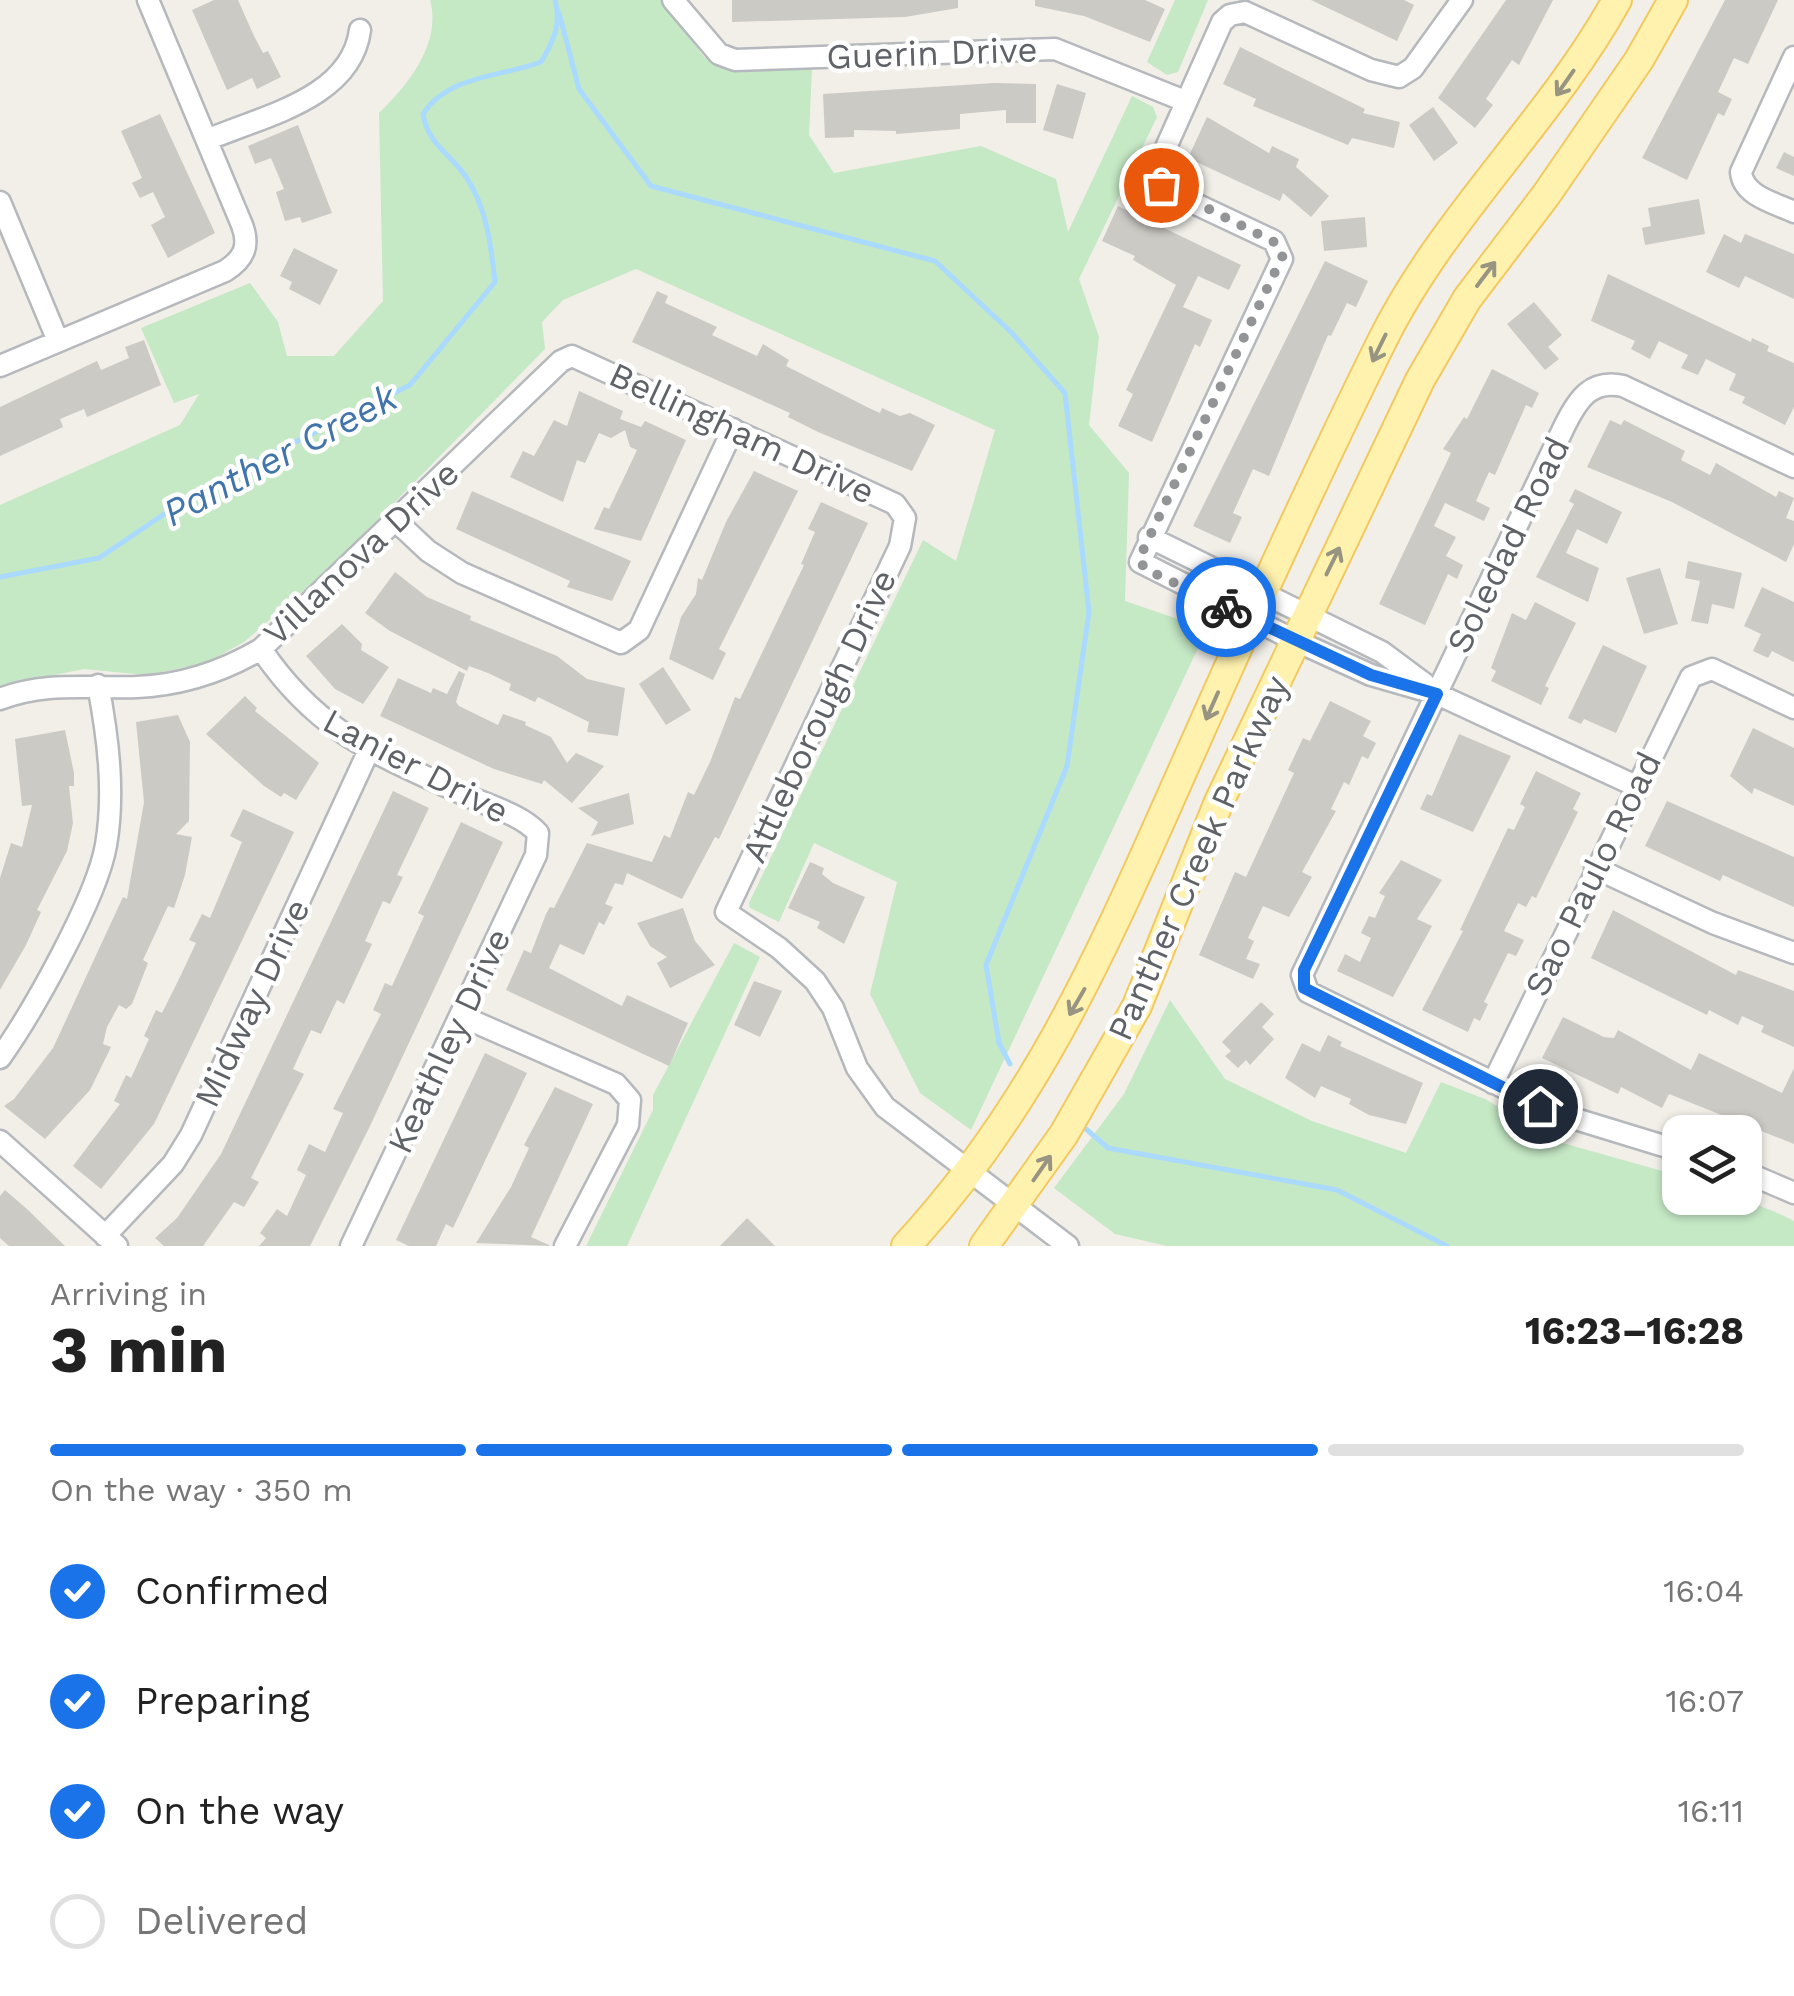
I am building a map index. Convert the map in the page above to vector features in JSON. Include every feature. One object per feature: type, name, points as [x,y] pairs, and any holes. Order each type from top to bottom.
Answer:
[{"type":"main road","name":"Panther Creek Parkway","points":[[906,1246],[970,1174],[1016,1108],[1090,980],[1250,618],[1384,338],[1432,255],[1561,90],[1617,0]]},
{"type":"main road","name":"Panther Creek Parkway","points":[[984,1246],[1096,1084],[1137,1006],[1218,804],[1420,380],[1467,299],[1546,195],[1639,60],[1673,0]]},
{"type":"street","points":[[0,366],[225,271],[238,262],[246,248],[242,224],[148,0]]},
{"type":"street","name":"Guerin Drive","points":[[673,0],[720,54],[729,58],[1055,48],[1184,101]]},
{"type":"street","points":[[1301,628],[1250,618],[1145,569],[1144,547],[1275,280],[1282,252],[1274,242],[1168,191],[1156,176],[1156,162],[1222,22],[1235,13],[1251,14],[1371,70],[1399,77],[1414,68],[1462,0]]},
{"type":"street","points":[[208,140],[324,89],[340,78],[356,50],[360,30]]},
{"type":"street","points":[[1794,57],[1742,177],[1751,192],[1794,212]]},
{"type":"street","points":[[0,202],[58,341]]},
{"type":"street","name":"Bellingham Drive","points":[[572,356],[895,504],[905,518]]},
{"type":"street","name":"Villanova Drive","points":[[0,698],[52,685],[174,683],[221,671],[261,650],[562,360],[572,356]]},
{"type":"street","name":"Soledad Road","points":[[1492,1083],[1308,992],[1302,984],[1304,970],[1571,414],[1598,384],[1630,388],[1794,467]]},
{"type":"street","points":[[396,521],[428,551],[462,572],[611,642],[629,641],[645,619],[733,429]]},
{"type":"street","name":"Attleborough Drive","points":[[905,518],[900,546],[726,912],[804,969],[832,1008],[858,1068],[875,1095],[896,1118],[970,1174]]},
{"type":"street","points":[[1144,547],[1264,592],[1301,628],[1371,675],[1437,694],[1636,786]]},
{"type":"street","name":"Lanier Drive","points":[[261,650],[288,690],[318,718],[369,750],[538,833]]},
{"type":"street","name":"Sao Paulo Road","points":[[1492,1083],[1687,682],[1700,671],[1718,671],[1794,708]]},
{"type":"street","points":[[0,1058],[33,1006],[106,851],[110,774],[98,685]]},
{"type":"street","name":"Midway Drive","points":[[111,1241],[174,1164],[191,1135],[369,750]]},
{"type":"street","name":"Keathley Drive","points":[[351,1246],[536,855],[538,833]]},
{"type":"street","points":[[1595,868],[1713,923],[1794,953]]},
{"type":"street","points":[[462,1016],[616,1084],[630,1100],[628,1124],[565,1246]]},
{"type":"street","points":[[1492,1083],[1586,1126],[1662,1146]]},
{"type":"street","points":[[0,1141],[111,1241]]},
{"type":"street","points":[[970,1174],[1068,1246]]},
{"type":"street","points":[[1762,1179],[1794,1193]]},
{"type":"green space","points":[[430,0],[661,0],[704,57],[742,72],[812,67],[809,135],[834,173],[981,146],[1056,179],[1068,232],[1132,96],[1153,107],[1157,117],[1079,279],[1099,337],[1089,425],[1129,473],[1125,601],[1207,629],[971,1130],[920,1093],[870,994],[897,882],[814,843],[779,922],[750,908],[749,903],[923,540],[956,561],[995,430],[636,269],[563,300],[542,322],[545,349],[332,566],[244,642],[206,663],[146,675],[84,669],[0,686],[0,505],[180,425],[199,394],[174,403],[141,328],[250,283],[278,322],[287,356],[334,356],[383,301],[379,113],[401,90],[427,47],[431,32]]},
{"type":"green space","points":[[1175,0],[1208,0],[1178,72],[1167,75],[1147,62]]},
{"type":"green space","points":[[734,943],[760,957],[627,1246],[586,1246],[653,1110],[653,1095]]},
{"type":"green space","points":[[1170,1000],[1225,1079],[1312,1121],[1406,1153],[1441,1082],[1485,1099],[1559,1142],[1662,1171],[1662,1215],[1762,1215],[1762,1206],[1794,1221],[1794,1246],[1167,1246],[1115,1234],[1054,1188],[1124,1094]]},
{"type":"building","points":[[214,0],[238,0],[263,53],[268,51],[281,77],[257,89],[252,78],[227,90],[192,10]]},
{"type":"building","points":[[732,0],[958,0],[958,8],[905,17],[732,22]]},
{"type":"building","points":[[1035,0],[1145,0],[1165,9],[1150,42],[1084,16],[1035,6]]},
{"type":"building","points":[[1311,0],[1404,0],[1414,5],[1397,41]]},
{"type":"building","points":[[1506,0],[1553,0],[1519,65],[1512,60],[1486,99],[1493,105],[1475,128],[1438,98]]},
{"type":"building","points":[[1725,0],[1778,0],[1748,64],[1734,58],[1718,92],[1732,99],[1724,116],[1718,113],[1687,180],[1642,158]]},
{"type":"building","points":[[1240,47],[1365,109],[1363,113],[1400,122],[1394,148],[1352,138],[1348,145],[1253,106],[1256,99],[1223,84]]},
{"type":"building","points":[[1036,84],[1036,123],[1006,123],[1006,110],[960,114],[960,129],[896,134],[854,130],[854,137],[825,138],[823,94]]},
{"type":"building","points":[[1057,84],[1086,93],[1073,139],[1043,130]]},
{"type":"building","points":[[1433,107],[1458,143],[1434,161],[1409,125]]},
{"type":"building","points":[[160,114],[215,233],[168,258],[151,225],[165,217],[153,192],[140,198],[132,183],[142,178],[121,131]]},
{"type":"building","points":[[1207,117],[1269,153],[1272,146],[1299,159],[1296,167],[1329,196],[1311,217],[1283,193],[1280,201],[1188,158]]},
{"type":"building","points":[[298,125],[332,213],[302,223],[300,217],[285,221],[276,192],[284,189],[271,158],[255,164],[248,146]]},
{"type":"building","points":[[1784,152],[1794,157],[1794,176],[1776,168]]},
{"type":"building","points":[[1699,199],[1705,234],[1645,245],[1642,228],[1651,226],[1648,208]]},
{"type":"building","points":[[1118,206],[1241,265],[1229,290],[1198,276],[1183,307],[1212,320],[1200,347],[1195,344],[1152,442],[1118,426],[1133,394],[1126,390],[1176,285],[1133,260],[1135,256],[1102,241]]},
{"type":"building","points":[[1365,217],[1367,247],[1324,251],[1321,221]]},
{"type":"building","points":[[1724,234],[1741,243],[1745,234],[1794,254],[1794,299],[1745,276],[1739,288],[1706,272]]},
{"type":"building","points":[[294,248],[338,270],[320,305],[289,289],[292,282],[280,276]]},
{"type":"building","points":[[1325,261],[1368,281],[1356,307],[1347,303],[1331,336],[1328,335],[1269,476],[1253,469],[1233,513],[1242,517],[1230,543],[1193,526]]},
{"type":"building","points":[[1608,274],[1751,342],[1752,338],[1769,346],[1767,351],[1794,363],[1794,407],[1785,425],[1742,403],[1745,397],[1729,390],[1736,374],[1706,359],[1698,375],[1681,368],[1688,355],[1659,341],[1650,359],[1631,349],[1635,341],[1591,321]]},
{"type":"building","points":[[657,291],[668,296],[665,303],[717,327],[712,335],[757,356],[763,344],[789,360],[786,366],[869,408],[880,413],[882,408],[900,416],[910,413],[935,425],[912,471],[818,432],[788,417],[790,413],[632,342]]},
{"type":"building","points":[[1534,302],[1562,335],[1548,347],[1559,359],[1545,370],[1507,324]]},
{"type":"building","points":[[144,340],[161,385],[87,417],[84,409],[60,419],[63,427],[0,456],[0,407],[97,361],[101,370],[129,358],[125,347]]},
{"type":"building","points":[[1492,369],[1539,393],[1532,408],[1526,405],[1495,475],[1489,472],[1476,501],[1490,508],[1484,521],[1445,503],[1434,526],[1456,537],[1446,556],[1463,565],[1457,579],[1448,574],[1425,625],[1379,604],[1451,453],[1443,449],[1464,417],[1467,419]]},
{"type":"building","points":[[579,391],[623,411],[620,419],[641,427],[645,421],[686,440],[641,541],[594,529],[604,507],[609,509],[637,450],[630,447],[625,430],[611,438],[599,433],[585,463],[577,460],[563,502],[510,477],[523,451],[534,456],[554,420],[567,426]]},
{"type":"building","points":[[1610,420],[1621,425],[1624,420],[1685,451],[1681,460],[1710,475],[1716,463],[1776,497],[1779,491],[1794,498],[1786,518],[1794,521],[1794,544],[1786,562],[1672,502],[1587,467]]},
{"type":"building","points":[[754,471],[798,491],[719,649],[726,653],[713,680],[669,659],[681,617],[696,594],[698,578],[702,580],[726,522]]},
{"type":"building","points":[[1575,489],[1622,512],[1607,544],[1577,529],[1566,553],[1599,568],[1588,602],[1536,577],[1574,504],[1569,501]]},
{"type":"building","points":[[472,491],[631,561],[612,601],[567,587],[570,581],[456,529]]},
{"type":"building","points":[[821,502],[868,523],[719,839],[715,837],[682,899],[627,873],[623,885],[615,883],[605,904],[613,907],[604,925],[599,922],[584,955],[560,944],[549,968],[622,1006],[627,995],[688,1023],[669,1066],[506,990],[524,950],[531,953],[546,914],[550,907],[554,908],[587,843],[652,862],[664,835],[670,838],[688,792],[694,795],[735,697],[740,699],[804,565],[801,564],[815,532],[808,529]]},
{"type":"building","points":[[1688,561],[1742,573],[1734,609],[1712,604],[1708,624],[1691,621],[1700,581],[1685,578]]},
{"type":"building","points":[[1660,568],[1678,624],[1644,634],[1626,578]]},
{"type":"building","points":[[395,572],[427,597],[471,616],[470,620],[557,656],[587,679],[625,688],[618,736],[587,732],[589,722],[538,697],[535,702],[509,690],[511,684],[488,673],[469,666],[467,671],[390,631],[365,613]]},
{"type":"building","points":[[1762,587],[1794,602],[1794,662],[1772,651],[1768,658],[1753,651],[1761,634],[1744,626]]},
{"type":"building","points":[[1535,602],[1576,623],[1545,686],[1549,688],[1541,705],[1491,681],[1496,671],[1491,668],[1512,613],[1526,620]]},
{"type":"building","points":[[342,624],[362,644],[361,650],[389,667],[363,704],[335,689],[306,656]]},
{"type":"building","points":[[1603,645],[1647,666],[1616,733],[1584,719],[1581,724],[1568,718]]},
{"type":"building","points":[[663,667],[691,710],[666,725],[639,684]]},
{"type":"building","points":[[459,671],[465,674],[456,702],[459,706],[498,725],[503,714],[526,722],[525,725],[551,737],[567,763],[576,753],[604,766],[572,803],[544,780],[542,784],[494,769],[380,716],[398,678],[431,693],[433,688],[447,694]]},
{"type":"building","points":[[245,696],[257,708],[255,711],[319,763],[296,800],[284,793],[281,797],[264,786],[206,734]]},
{"type":"building","points":[[1330,701],[1371,721],[1363,736],[1376,743],[1368,759],[1362,756],[1349,785],[1344,782],[1331,809],[1336,811],[1302,872],[1312,877],[1289,917],[1263,906],[1248,938],[1254,941],[1246,959],[1260,964],[1253,979],[1199,955],[1235,872],[1246,877],[1294,773],[1288,770],[1303,738],[1310,741]]},
{"type":"building","points":[[178,715],[190,742],[189,821],[176,834],[192,837],[185,875],[174,908],[168,906],[143,960],[148,963],[132,1004],[126,1009],[119,1005],[107,1027],[103,1044],[111,1047],[90,1090],[45,1139],[4,1106],[14,1099],[53,1048],[123,897],[127,899],[144,802],[136,722]]},
{"type":"building","points":[[1753,728],[1794,748],[1794,806],[1754,788],[1752,794],[1730,776]]},
{"type":"building","points":[[65,730],[74,773],[74,786],[69,786],[73,823],[67,851],[37,910],[41,912],[26,945],[0,990],[0,878],[11,843],[22,847],[32,805],[22,806],[15,739]]},
{"type":"building","points":[[1459,734],[1511,756],[1473,832],[1420,809],[1427,794],[1432,796]]},
{"type":"building","points":[[1536,771],[1581,793],[1573,809],[1578,812],[1536,898],[1532,896],[1526,907],[1518,903],[1504,931],[1524,940],[1516,956],[1508,953],[1484,1002],[1488,1004],[1480,1021],[1474,1018],[1468,1032],[1422,1010],[1463,931],[1460,930],[1508,828],[1514,830],[1525,807],[1520,804]]},
{"type":"building","points":[[393,791],[429,808],[397,875],[403,877],[390,904],[383,901],[365,941],[372,944],[344,1004],[337,1000],[321,1034],[311,1030],[293,1069],[304,1074],[251,1178],[259,1182],[244,1207],[234,1202],[203,1246],[164,1246],[155,1238],[177,1218],[221,1154]]},
{"type":"building","points":[[629,793],[634,824],[591,836],[598,822],[578,808]]},
{"type":"building","points":[[1667,801],[1794,857],[1794,907],[1723,875],[1720,881],[1645,846]]},
{"type":"building","points":[[243,809],[294,832],[154,1124],[101,1189],[73,1166],[120,1104],[114,1101],[126,1075],[131,1078],[149,1039],[144,1036],[156,1010],[162,1013],[196,943],[189,940],[202,914],[210,918],[242,842],[230,836]]},
{"type":"building","points":[[461,822],[503,842],[370,1126],[310,1246],[259,1246],[266,1238],[260,1233],[277,1209],[287,1216],[306,1175],[297,1170],[309,1144],[325,1152],[343,1113],[333,1109],[381,1014],[373,1010],[385,983],[392,986],[424,916],[418,913]]},
{"type":"building","points":[[1401,860],[1442,880],[1417,919],[1432,926],[1393,997],[1337,971],[1345,954],[1360,962],[1371,938],[1361,933],[1369,916],[1375,918],[1385,896],[1379,893]]},
{"type":"building","points":[[810,862],[824,868],[822,874],[833,883],[865,897],[844,944],[817,928],[820,922],[788,908]]},
{"type":"building","points":[[683,908],[695,941],[715,965],[670,988],[657,963],[667,957],[650,946],[637,923]]},
{"type":"building","points":[[1613,910],[1736,975],[1738,970],[1794,991],[1794,1047],[1761,1032],[1764,1026],[1742,1016],[1738,1025],[1709,1010],[1707,1015],[1591,958]]},
{"type":"building","points":[[754,981],[782,991],[760,1037],[734,1025]]},
{"type":"building","points":[[1261,1002],[1274,1014],[1262,1027],[1274,1039],[1250,1065],[1246,1060],[1238,1068],[1225,1056],[1231,1051],[1222,1042]]},
{"type":"building","points":[[1563,1017],[1604,1037],[1614,1038],[1618,1030],[1691,1070],[1699,1053],[1782,1093],[1794,1068],[1794,1144],[1762,1131],[1762,1115],[1722,1115],[1669,1094],[1662,1108],[1621,1087],[1618,1094],[1542,1058]]},
{"type":"building","points":[[1328,1035],[1342,1042],[1340,1046],[1423,1083],[1406,1124],[1369,1115],[1349,1104],[1351,1099],[1321,1086],[1315,1098],[1285,1078],[1302,1043],[1320,1052]]},
{"type":"building","points":[[485,1053],[527,1073],[453,1228],[446,1224],[436,1246],[409,1246],[396,1240]]},
{"type":"building","points":[[555,1087],[593,1104],[531,1237],[551,1246],[476,1243],[511,1187],[529,1148],[524,1145]]},
{"type":"building","points":[[5,1190],[65,1246],[9,1246],[0,1238],[0,1196]]},
{"type":"building","points":[[747,1218],[775,1246],[720,1246]]},
{"type":"waterway","name":"Panther Creek","points":[[0,577],[99,558],[203,488],[410,385],[495,282],[490,241],[479,201],[466,177],[430,134],[423,114],[434,101],[461,84],[541,62],[555,32],[555,0]]},
{"type":"waterway","points":[[559,13],[579,89],[651,186],[935,261],[1011,332],[1065,393],[1089,612],[1067,766],[986,965],[999,1043],[1010,1064]]},
{"type":"waterway","points":[[1086,1129],[1108,1148],[1337,1190],[1447,1246]]},
{"type":"way so far","points":[[1161,185],[1274,242],[1283,255],[1275,280],[1226,373],[1139,559],[1145,569],[1226,607]]},
{"type":"route","points":[[1226,607],[1371,675],[1437,694],[1304,970],[1304,988],[1540,1106]]}]
